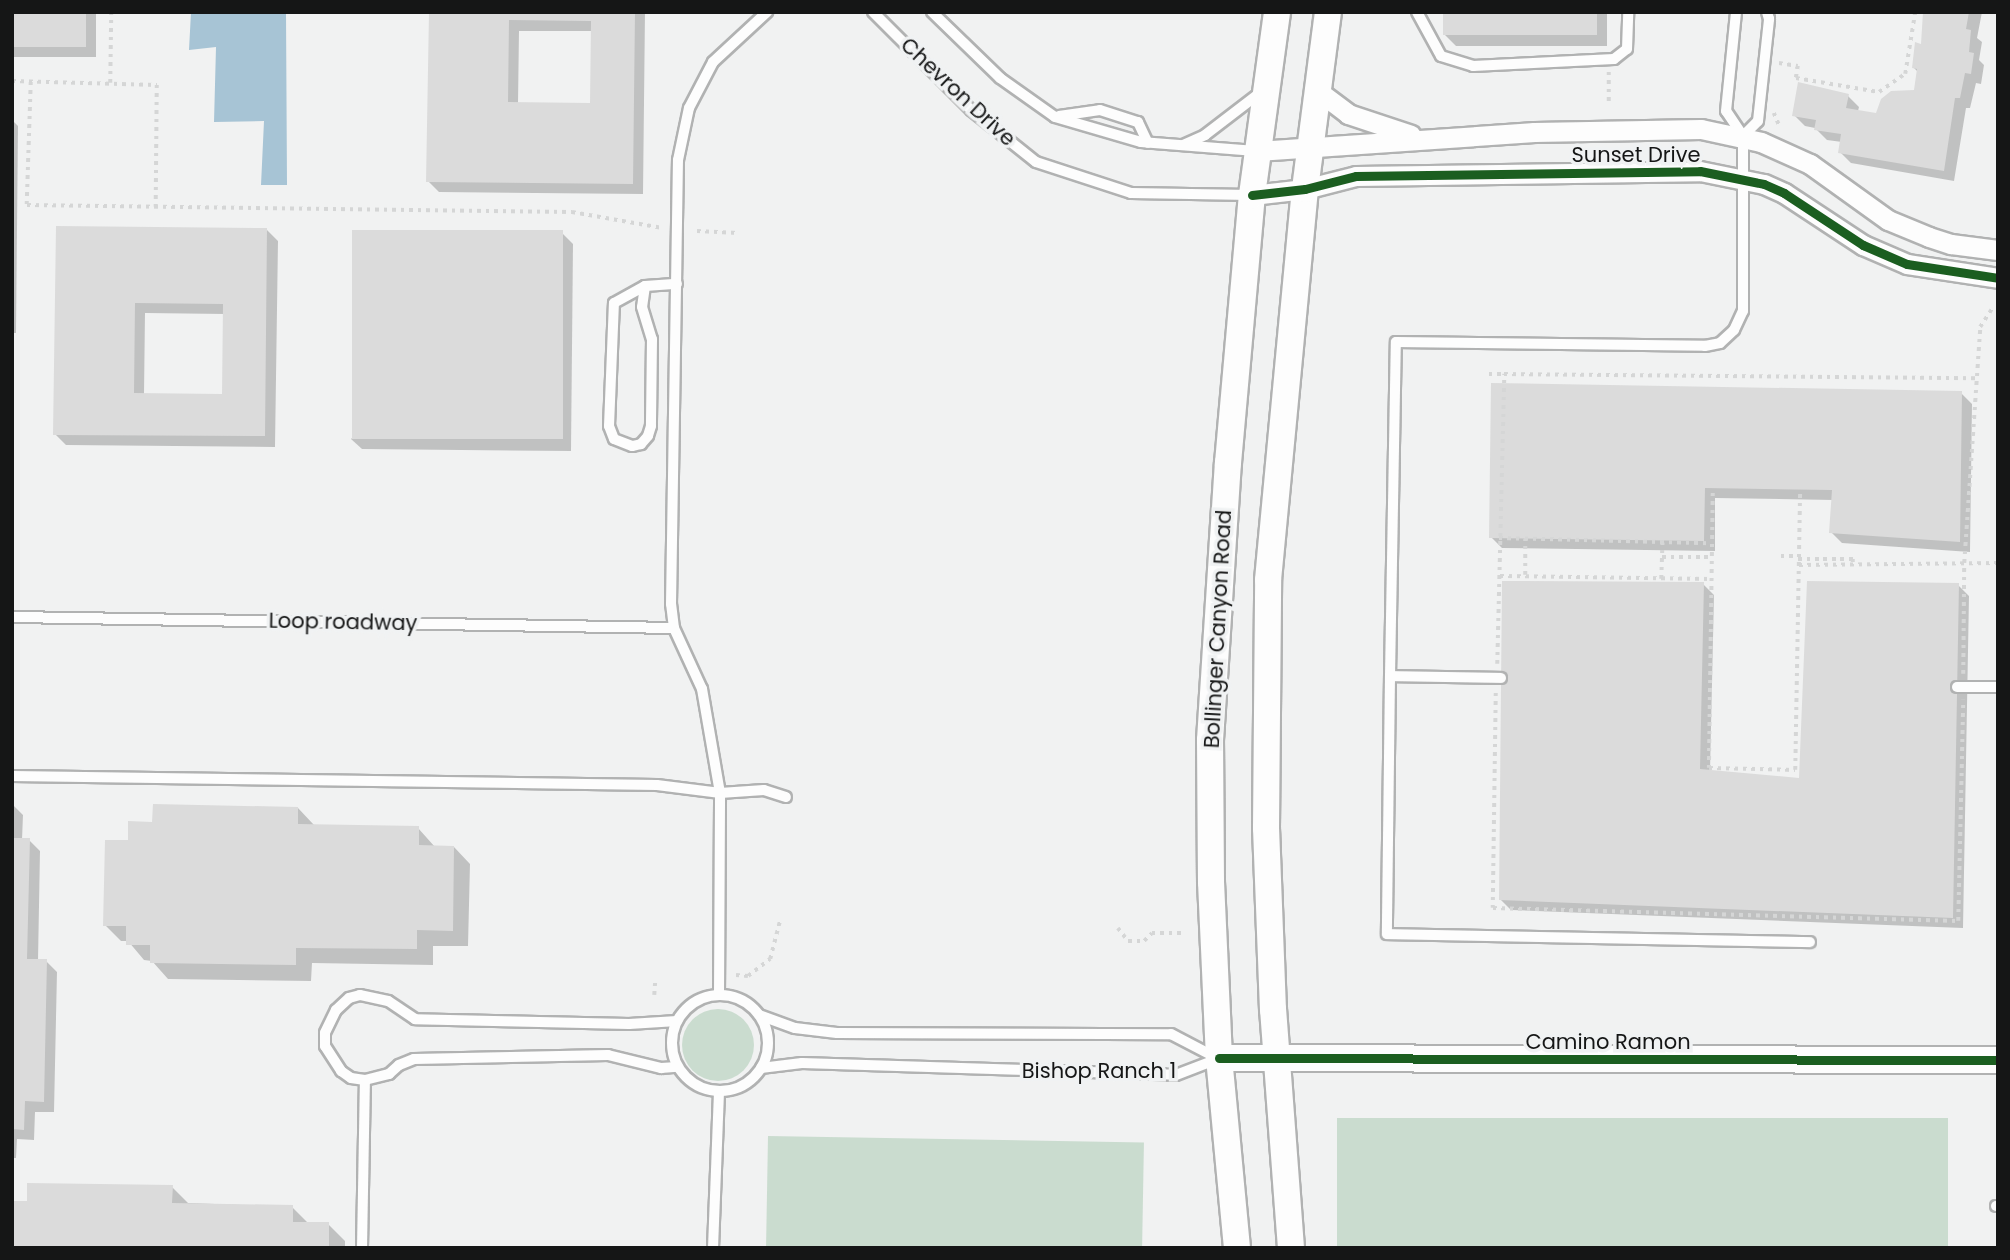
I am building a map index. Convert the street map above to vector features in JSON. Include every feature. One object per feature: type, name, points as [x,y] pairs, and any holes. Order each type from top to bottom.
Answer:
[{"type":"main road","name":"Bollinger Canyon Road","points":[[1237,1248],[1219,1059],[1211,882],[1210,740],[1228,463],[1252,195],[1277,12]]},
{"type":"main road","points":[[1291,1248],[1274,1058],[1266,828],[1268,580],[1305,189],[1328,12]]},
{"type":"main road","name":"Camino Ramon","points":[[1219,1059],[1998,1060]]},
{"type":"street","name":"Sunset Drive","points":[[1318,91],[1348,114],[1429,140]]},
{"type":"street","name":"Sunset Drive","points":[[1257,151],[1534,132],[1701,128],[1743,136],[1810,164],[1888,220],[1951,244],[1998,250]]},
{"type":"street","name":"Sunset Drive","points":[[1252,195],[1305,189],[1368,176],[1700,171],[1744,178],[1784,193],[1863,245],[1907,264],[1998,278]]},
{"type":"lane","points":[[719,995],[720,793],[702,689],[674,628],[671,604],[678,160],[689,108],[713,62],[767,12]]},
{"type":"lane","name":"Chevron Drive","points":[[873,12],[971,110],[1036,162],[1131,193],[1252,195]]},
{"type":"lane","name":"Chevron Drive","points":[[932,12],[1000,78],[1055,117],[1148,143],[1257,151]]},
{"type":"lane","points":[[1417,12],[1441,56],[1473,66],[1614,59],[1627,50],[1628,12]]},
{"type":"lane","points":[[1736,12],[1726,111],[1743,136],[1743,311],[1734,330],[1720,343],[1705,346],[1396,342],[1387,934],[1810,942]]},
{"type":"lane","points":[[1743,136],[1758,121],[1769,19],[1767,12]]},
{"type":"lane","points":[[1181,146],[1205,135],[1266,89]]},
{"type":"lane","points":[[1055,117],[1100,110],[1138,122],[1148,143]]},
{"type":"lane","points":[[645,286],[642,307],[652,339],[651,426],[648,436],[641,444],[632,446],[614,439],[609,425],[611,321],[614,303],[645,286],[677,284]]},
{"type":"lane","name":"Loop roadway","points":[[12,617],[674,628]]},
{"type":"lane","points":[[1390,676],[1499,677]]},
{"type":"lane","points":[[1960,687],[1998,687]]},
{"type":"lane","points":[[12,776],[657,785],[720,793],[764,790],[786,797]]},
{"type":"lane","points":[[677,1021],[629,1024],[415,1019],[388,1001],[360,995],[349,998],[336,1010],[325,1033],[325,1046],[341,1071],[351,1078],[365,1080],[389,1074],[398,1065],[414,1059],[608,1055],[661,1068],[677,1067]]},
{"type":"lane","points":[[719,995],[740,999],[759,1015],[767,1036],[767,1054],[761,1068],[745,1085],[719,1092],[695,1085],[677,1067],[672,1048],[677,1021],[699,1000],[719,995]]},
{"type":"lane","name":"Bishop Ranch 1","points":[[759,1015],[795,1028],[837,1033],[1171,1034],[1219,1059]]},
{"type":"lane","name":"Bishop Ranch 1","points":[[761,1068],[802,1063],[1176,1075],[1219,1059]]},
{"type":"lane","points":[[362,1248],[365,1080]]},
{"type":"lane","points":[[713,1248],[719,1092]]},
{"type":"path","points":[[110,83],[111,12]]},
{"type":"path","points":[[1778,75],[1779,62],[1798,66],[1796,78],[1880,92],[1905,74],[1915,12]]},
{"type":"path","points":[[12,82],[156,85],[156,207]]},
{"type":"path","points":[[32,82],[27,205],[572,212],[666,228]]},
{"type":"path","points":[[1776,100],[1774,113],[1780,127]]},
{"type":"path","points":[[697,231],[738,233]]},
{"type":"path","points":[[1504,374],[1493,908],[1958,921],[1964,563],[1980,327],[1993,307]]},
{"type":"path","points":[[1489,374],[1978,378]]},
{"type":"path","points":[[1713,494],[1710,544],[1709,768],[1795,770],[1800,494]]},
{"type":"path","points":[[1499,538],[1710,544]]},
{"type":"path","points":[[1525,539],[1525,575]]},
{"type":"path","points":[[1661,579],[1662,543]]},
{"type":"path","points":[[1781,556],[1853,559],[1853,565]]},
{"type":"path","points":[[1662,557],[1710,557]]},
{"type":"path","points":[[1798,565],[1998,563]]},
{"type":"path","points":[[1499,576],[1711,579]]},
{"type":"path","points":[[736,975],[748,976],[770,959],[780,920]]},
{"type":"path","points":[[1118,928],[1128,941],[1144,941],[1152,933],[1182,933]]},
{"type":"path","points":[[654,995],[655,979]]},
{"type":"green space","points":[[725,1009],[744,1019],[752,1031],[752,1059],[744,1071],[732,1079],[711,1081],[692,1071],[684,1059],[682,1038],[692,1019],[704,1011]]},
{"type":"green space","points":[[1337,1118],[1948,1118],[1948,1248],[1337,1248]]},
{"type":"green space","points":[[768,1136],[1144,1143],[1142,1248],[766,1248]]},
{"type":"water","points":[[191,12],[286,12],[287,185],[261,185],[264,121],[214,122],[216,47],[189,50]]},
{"type":"building","points":[[12,12],[86,12],[86,47],[12,47]]},
{"type":"building","points":[[429,12],[635,12],[633,184],[426,182]],"holes":[[[509,20],[591,21],[590,103],[508,102]]]},
{"type":"building","points":[[1443,12],[1597,12],[1597,35],[1443,35]]},
{"type":"building","points":[[1923,12],[1969,12],[1966,29],[1971,30],[1969,52],[1974,53],[1971,74],[1965,73],[1960,98],[1955,98],[1944,171],[1838,153],[1841,134],[1814,130],[1816,120],[1792,116],[1798,82],[1849,94],[1846,108],[1876,113],[1881,99],[1891,91],[1914,90],[1917,69],[1912,68],[1915,42],[1921,44]]},
{"type":"building","points":[[56,226],[267,228],[265,436],[53,435]],"holes":[[[135,303],[223,304],[222,394],[134,393]]]},
{"type":"building","points":[[352,230],[563,230],[563,439],[352,439]]},
{"type":"building","points":[[1491,383],[1962,391],[1960,542],[1829,533],[1832,490],[1705,488],[1704,541],[1489,538]]},
{"type":"building","points":[[1502,581],[1704,582],[1700,769],[1799,778],[1807,581],[1959,583],[1953,918],[1499,900]]},
{"type":"building","points":[[153,804],[298,807],[298,824],[419,826],[419,845],[454,846],[453,931],[417,930],[417,949],[296,948],[296,965],[150,963],[150,945],[126,945],[126,926],[103,926],[105,840],[128,840],[128,821],[152,822]]},
{"type":"building","points":[[12,838],[30,838],[27,959],[47,959],[44,1102],[25,1101],[24,1130],[12,1129]]},
{"type":"building","points":[[27,1183],[173,1185],[172,1203],[293,1205],[293,1222],[329,1222],[329,1248],[12,1248],[12,1201],[27,1201]]},
{"type":"cycle path","points":[[1252,195],[1305,189],[1356,176],[1700,171],[1764,184],[1784,193],[1863,245],[1907,264],[1998,278]]},
{"type":"cycle path","points":[[1219,1058],[1998,1060]]}]
